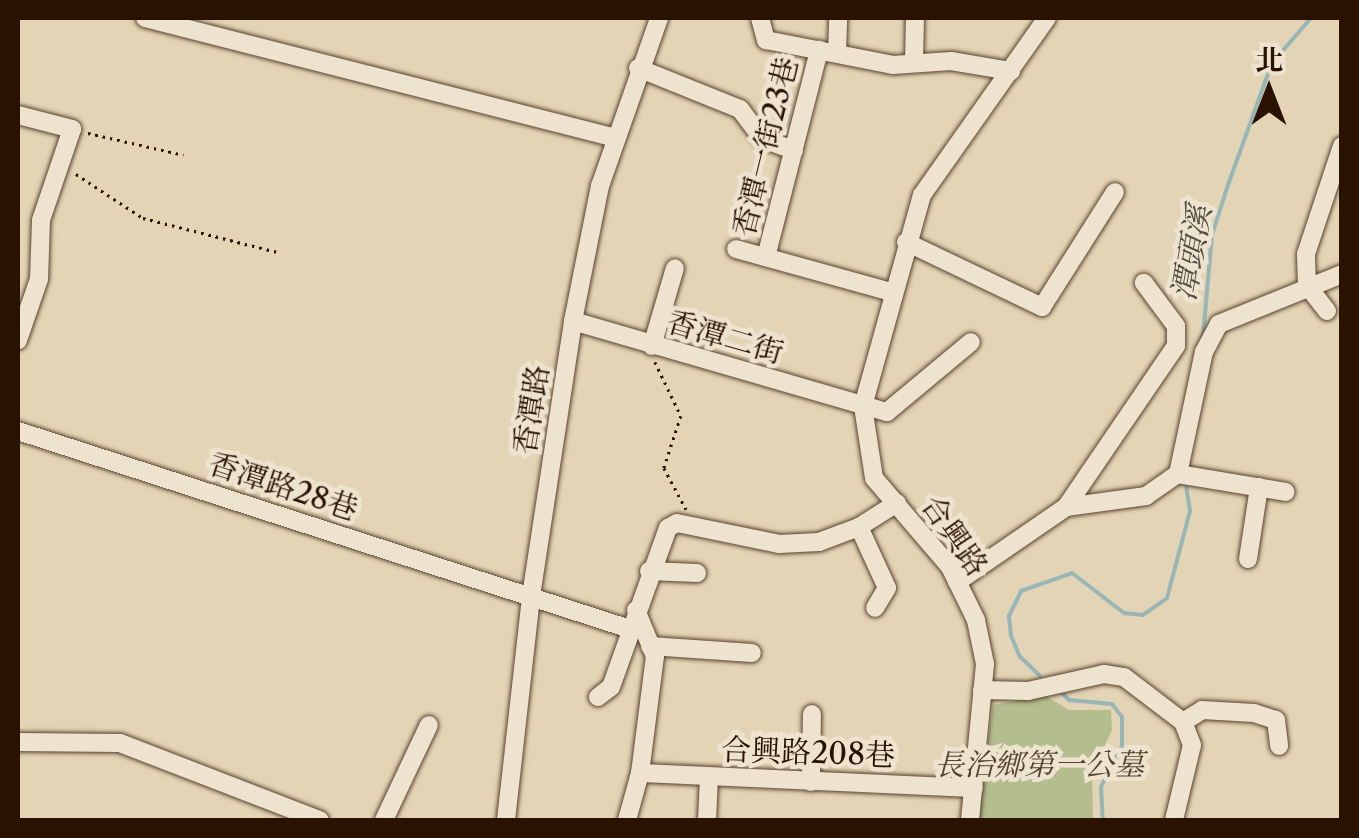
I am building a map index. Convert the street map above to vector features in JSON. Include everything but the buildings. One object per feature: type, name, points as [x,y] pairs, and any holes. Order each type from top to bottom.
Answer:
[{"type":"street","points":[[146,18],[616,138]]},
{"type":"street","name":"香潭路","points":[[506,820],[531,596],[573,321],[616,138],[658,18]]},
{"type":"street","points":[[760,18],[766,40],[894,65],[951,60],[1011,71]]},
{"type":"street","name":"香潭一街23巷","points":[[766,257],[794,150],[838,18]]},
{"type":"street","points":[[914,62],[915,18]]},
{"type":"street","name":"合興路","points":[[970,820],[982,690],[976,620],[957,582],[874,478],[863,406],[890,292],[922,195],[1047,18]]},
{"type":"street","points":[[638,68],[740,109],[763,139],[794,150]]},
{"type":"street","points":[[18,116],[72,129],[41,220],[39,279],[18,340]]},
{"type":"street","points":[[1327,311],[1307,285],[1306,254],[1342,146]]},
{"type":"street","points":[[906,242],[1042,307],[1114,192]]},
{"type":"street","points":[[736,249],[890,292]]},
{"type":"street","points":[[652,346],[675,268]]},
{"type":"street","points":[[1066,508],[1146,496],[1178,474],[1204,352],[1219,324],[1342,274]]},
{"type":"street","points":[[957,582],[1066,508],[1176,346],[1176,326],[1144,282]]},
{"type":"street","name":"香潭二街","points":[[573,321],[863,406]]},
{"type":"street","points":[[863,406],[887,412],[971,342]]},
{"type":"street","points":[[1176,346],[1204,352]]},
{"type":"street","name":"香潭路28巷","points":[[18,431],[630,629]]},
{"type":"street","points":[[1178,474],[1286,492]]},
{"type":"street","points":[[1248,560],[1258,487]]},
{"type":"street","points":[[598,697],[611,687],[649,571],[668,528],[699,526],[779,544],[819,542],[860,528],[897,503]]},
{"type":"street","points":[[860,528],[886,588],[875,608]]},
{"type":"street","points":[[649,571],[696,573]]},
{"type":"street","points":[[626,820],[640,773],[655,656],[636,610]]},
{"type":"street","points":[[650,646],[752,653]]},
{"type":"street","points":[[982,690],[1001,695],[1104,674],[1124,678],[1183,722],[1192,745],[1174,820]]},
{"type":"street","points":[[1183,722],[1202,710],[1254,713],[1276,720],[1280,746]]},
{"type":"street","points":[[811,782],[812,714]]},
{"type":"street","points":[[384,820],[430,725]]},
{"type":"street","points":[[18,742],[120,743],[320,820]]},
{"type":"street","name":"合興路208巷","points":[[640,773],[974,788]]},
{"type":"street","points":[[707,820],[709,777]]},
{"type":"path","points":[[72,129],[184,155]]},
{"type":"path","points":[[58,162],[143,218],[281,253]]},
{"type":"path","points":[[652,346],[657,375],[680,416],[664,468],[670,487],[699,526]]},
{"type":"green space","name":"長治鄉第一公墓","points":[[1046,696],[1069,710],[1111,710],[1112,730],[1092,773],[1093,820],[978,820],[993,705]]},
{"type":"waterway","name":"潭頭溪","points":[[1203,336],[1212,235],[1228,185],[1272,63],[1311,18]]},
{"type":"waterway","name":"潭頭溪","points":[[1040,676],[1020,657],[1011,636],[1009,616],[1021,591],[1072,573],[1124,613],[1143,615],[1167,598],[1190,511],[1186,487]]},
{"type":"waterway","points":[[1058,689],[1069,700],[1112,704],[1122,717],[1122,746],[1101,787],[1103,820]]}]
